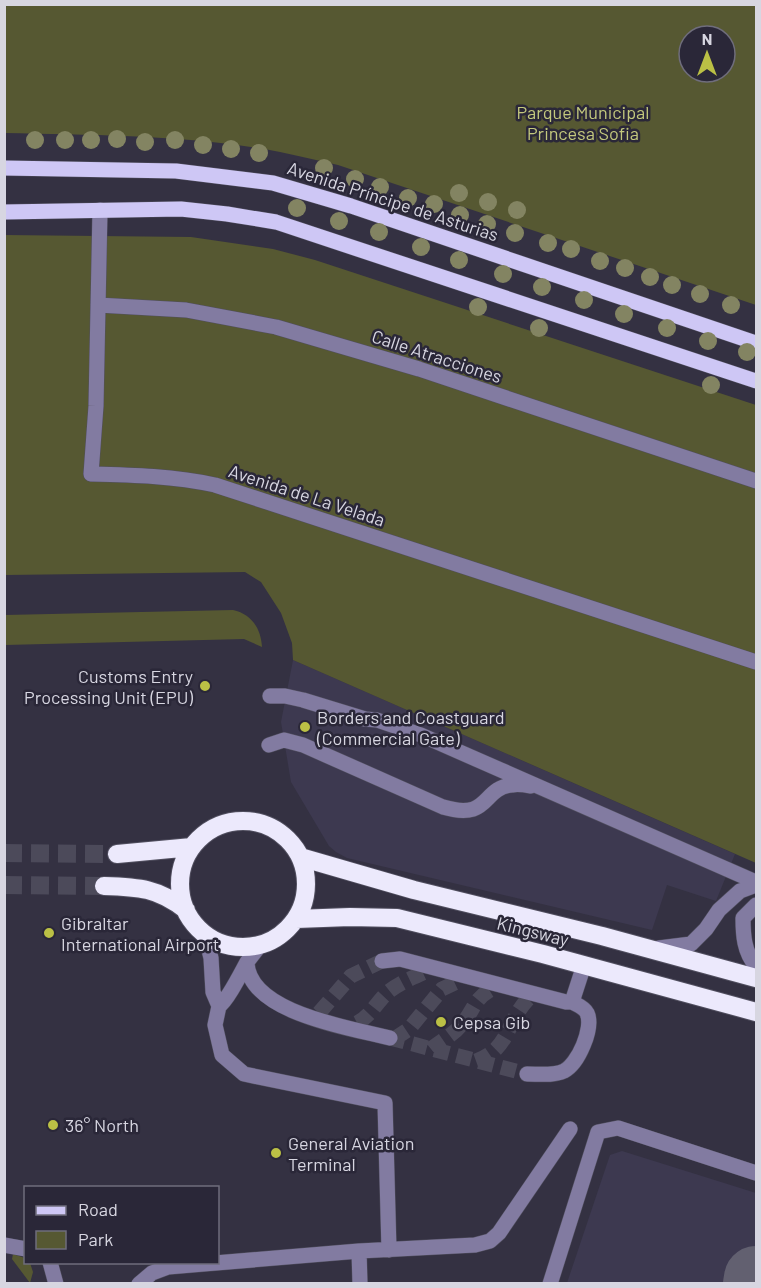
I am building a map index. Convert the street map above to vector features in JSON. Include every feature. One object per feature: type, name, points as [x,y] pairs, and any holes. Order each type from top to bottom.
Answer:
[{"type":"highway","points":[[236,822],[255,822],[272,828],[288,839],[300,857],[306,878],[305,899],[296,919],[274,939],[246,947],[231,946],[204,934],[186,910],[181,894],[180,878],[184,861],[192,847],[204,835],[217,827],[236,822]]},
{"type":"highway","points":[[117,854],[192,847]]},
{"type":"highway","name":"Kingsway","points":[[300,857],[403,887],[648,948],[756,978]]},
{"type":"highway","points":[[104,886],[154,891],[171,899],[186,910]]},
{"type":"highway","name":"Kingsway","points":[[296,919],[397,918],[584,965],[756,1012]]},
{"type":"main road","name":"Avenida Príncipe de Asturias","points":[[4,168],[176,171],[273,183],[363,210],[756,343]]},
{"type":"main road","points":[[4,212],[181,209],[276,222],[756,381]]},
{"type":"lane","name":"Avenida de La Velada","points":[[100,210],[92,474],[153,476],[215,485],[756,662]]},
{"type":"lane","name":"Calle Atracciones","points":[[98,305],[186,310],[276,327],[419,369],[756,481]]},
{"type":"lane","points":[[270,696],[285,696],[377,720],[421,735],[756,883]]},
{"type":"lane","points":[[269,745],[284,740],[292,741],[458,812],[471,811],[509,784],[540,787]]},
{"type":"lane","points":[[648,948],[691,944],[706,929],[719,910],[740,891],[756,883]]},
{"type":"lane","points":[[756,905],[743,918],[743,936],[747,951],[756,966]]},
{"type":"lane","points":[[204,934],[211,958],[213,992],[219,1006],[215,1025],[222,1055],[244,1074],[385,1103],[389,1250]]},
{"type":"lane","points":[[219,1006],[226,1002],[231,987],[261,944]]},
{"type":"lane","points":[[382,961],[400,959],[430,970],[476,979],[497,988],[533,997],[572,1002],[582,1007],[587,1013],[588,1023],[585,1041],[573,1065],[563,1072],[527,1074]]},
{"type":"lane","points":[[247,962],[247,972],[256,987],[277,1003],[339,1025],[390,1038]]},
{"type":"lane","points":[[572,1002],[584,965]]},
{"type":"lane","points":[[459,981],[476,979]]},
{"type":"lane","points":[[339,1025],[357,1023]]},
{"type":"lane","points":[[550,1284],[598,1132],[618,1128],[756,1173]]},
{"type":"lane","points":[[219,1263],[359,1251],[475,1245],[490,1241],[499,1233],[570,1129]]},
{"type":"lane","points":[[4,1245],[24,1249]]},
{"type":"lane","points":[[359,1251],[360,1284]]},
{"type":"lane","points":[[50,1264],[56,1284]]},
{"type":"lane","points":[[139,1284],[152,1273],[168,1267],[204,1264]]},
{"type":"shaded area","points":[[293,660],[735,854],[716,901],[667,885],[652,930],[347,858],[336,852],[329,846],[291,782],[281,722]]},
{"type":"shaded area","points":[[622,1151],[756,1193],[756,1283],[567,1283],[610,1155]]},
{"type":"green space","name":"Parque Municipal Princesa Sofia","points":[[5,4],[756,5],[756,305],[338,165],[280,152],[212,142],[74,134],[5,133]]},
{"type":"green space","points":[[4,235],[191,237],[273,249],[315,260],[756,405],[756,863],[293,660],[292,643],[281,613],[261,582],[245,572],[5,575]]},
{"type":"green space","points":[[233,610],[250,618],[254,623],[260,634],[262,647],[244,639],[5,645],[5,615]]},
{"type":"green space","points":[[13,1254],[24,1258],[24,1264],[30,1264],[33,1272],[30,1283],[12,1259]]},
{"type":"taxiway","points":[[755,1284],[756,1278]]},
{"type":"tunnel","points":[[4,853],[117,854]]},
{"type":"tunnel","points":[[4,885],[104,886]]},
{"type":"tunnel","points":[[319,1013],[351,976],[382,961]]},
{"type":"tunnel","points":[[357,1023],[366,1017],[391,990],[425,972]]},
{"type":"tunnel","points":[[394,1039],[409,1029],[442,989],[459,981]]},
{"type":"tunnel","points":[[431,1049],[458,1029],[477,1001],[492,989]]},
{"type":"tunnel","points":[[476,1061],[487,1056],[502,1042],[515,1017],[528,999]]},
{"type":"tunnel","points":[[390,1038],[527,1074]]},
{"type":"place","name":"Customs Entry Processing Unit (EPU)","points":[[205,686]]},
{"type":"place","name":"Borders and Coastguard (Commercial Gate)","points":[[305,727]]},
{"type":"place","name":"Gibraltar International Airport","points":[[49,933]]},
{"type":"place","name":"Cepsa Gib","points":[[441,1022]]},
{"type":"place","name":"36° North","points":[[53,1125]]},
{"type":"place","name":"General Aviation Terminal","points":[[276,1153]]}]
